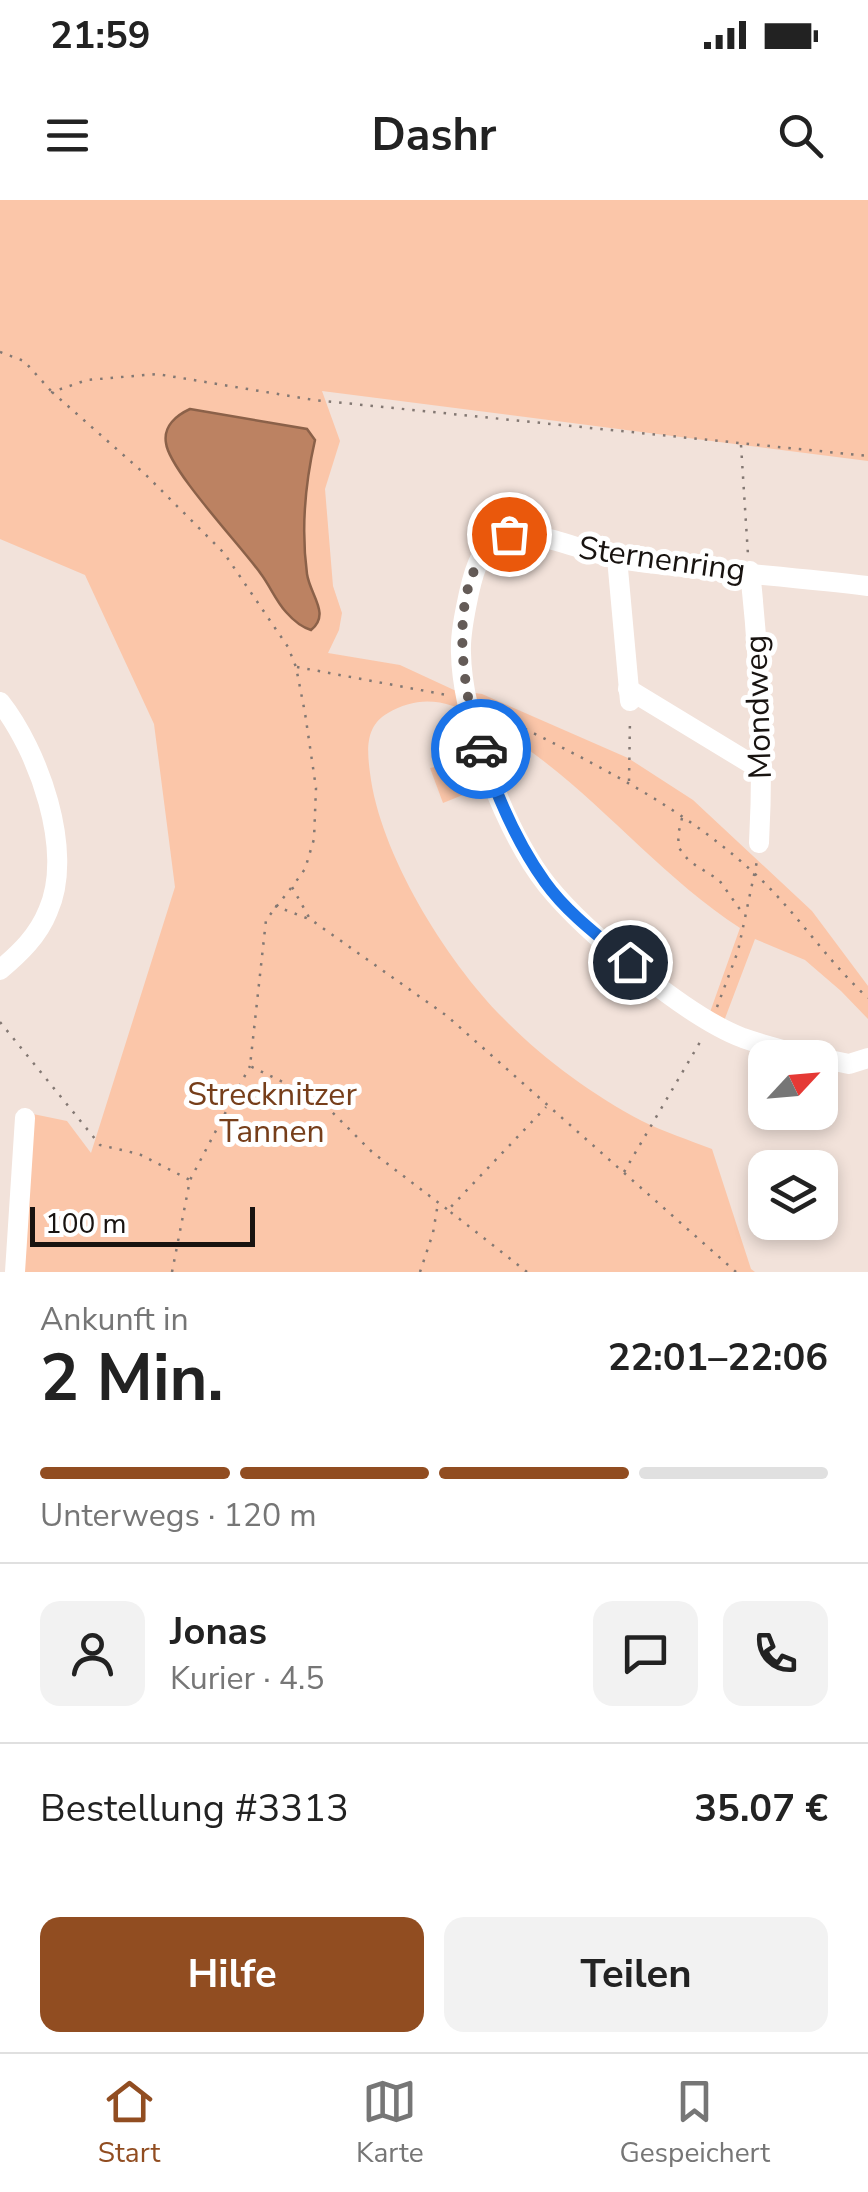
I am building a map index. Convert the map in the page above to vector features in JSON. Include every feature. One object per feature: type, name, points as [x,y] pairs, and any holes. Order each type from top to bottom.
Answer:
[{"type":"street","name":"Sternenring","points":[[751,1040],[712,1022],[655,984],[580,920],[546,883],[500,796],[466,699],[460,652],[475,566],[492,542],[509,534],[618,558],[868,586]]},
{"type":"street","points":[[618,558],[629,696],[763,771]]},
{"type":"street","name":"Mondweg","points":[[750,572],[762,690],[759,844]]},
{"type":"street","points":[[0,702],[35,758],[52,826],[56,876],[50,908],[37,933],[0,970]]},
{"type":"street","name":"Sternenring","points":[[838,1062],[849,1064],[868,1058]]},
{"type":"street","points":[[15,1272],[26,1118]]},
{"type":"path","points":[[0,352],[24,361],[52,392],[146,475],[224,552],[259,600],[296,666],[313,769],[314,839],[305,869],[266,920],[250,1066],[190,1180],[172,1272]]},
{"type":"path","points":[[52,392],[87,380],[157,374],[314,400],[868,456]]},
{"type":"path","points":[[740,445],[750,572]]},
{"type":"path","points":[[296,666],[466,699],[629,782],[682,816],[756,875],[868,998]]},
{"type":"path","points":[[629,696],[629,782]]},
{"type":"path","points":[[682,816],[678,848],[689,861],[719,880],[746,917]]},
{"type":"path","points":[[623,1173],[712,1022],[738,951],[756,875]]},
{"type":"path","points":[[292,887],[310,920]]},
{"type":"path","points":[[275,906],[310,920],[447,1016],[736,1272]]},
{"type":"path","points":[[0,1022],[100,1146],[139,1154],[190,1180]]},
{"type":"path","points":[[250,1066],[320,1100],[372,1152],[527,1272]]},
{"type":"path","points":[[448,1210],[547,1106]]},
{"type":"path","points":[[420,1272],[438,1202]]},
{"type":"green space","name":"Strecknitzer Tannen","points":[[0,200],[868,200],[868,461],[322,391],[340,441],[325,489],[333,586],[342,613],[328,653],[400,665],[454,690],[482,694],[628,758],[693,800],[812,911],[868,986],[868,1019],[805,960],[755,939],[724,1021],[709,1015],[740,928],[681,883],[572,784],[499,730],[469,712],[444,704],[419,702],[404,706],[381,718],[371,732],[370,773],[387,838],[420,906],[462,970],[507,1022],[571,1076],[642,1121],[712,1149],[755,1272],[24,1272],[33,1114],[67,1121],[91,1153],[175,887],[154,724],[85,575],[0,539]]},
{"type":"green space","points":[[470,760],[480,788],[443,803],[430,768]]},
{"type":"shaded area","points":[[190,409],[307,429],[315,440],[304,523],[307,574],[319,611],[317,624],[311,630],[282,608],[261,574],[192,489],[170,455],[166,443],[169,426]]},
{"type":"way so far","points":[[481,749],[467,707],[460,652],[475,566],[492,542],[509,534]]},
{"type":"route","points":[[481,749],[514,828],[546,883],[580,920],[630,962]]}]
